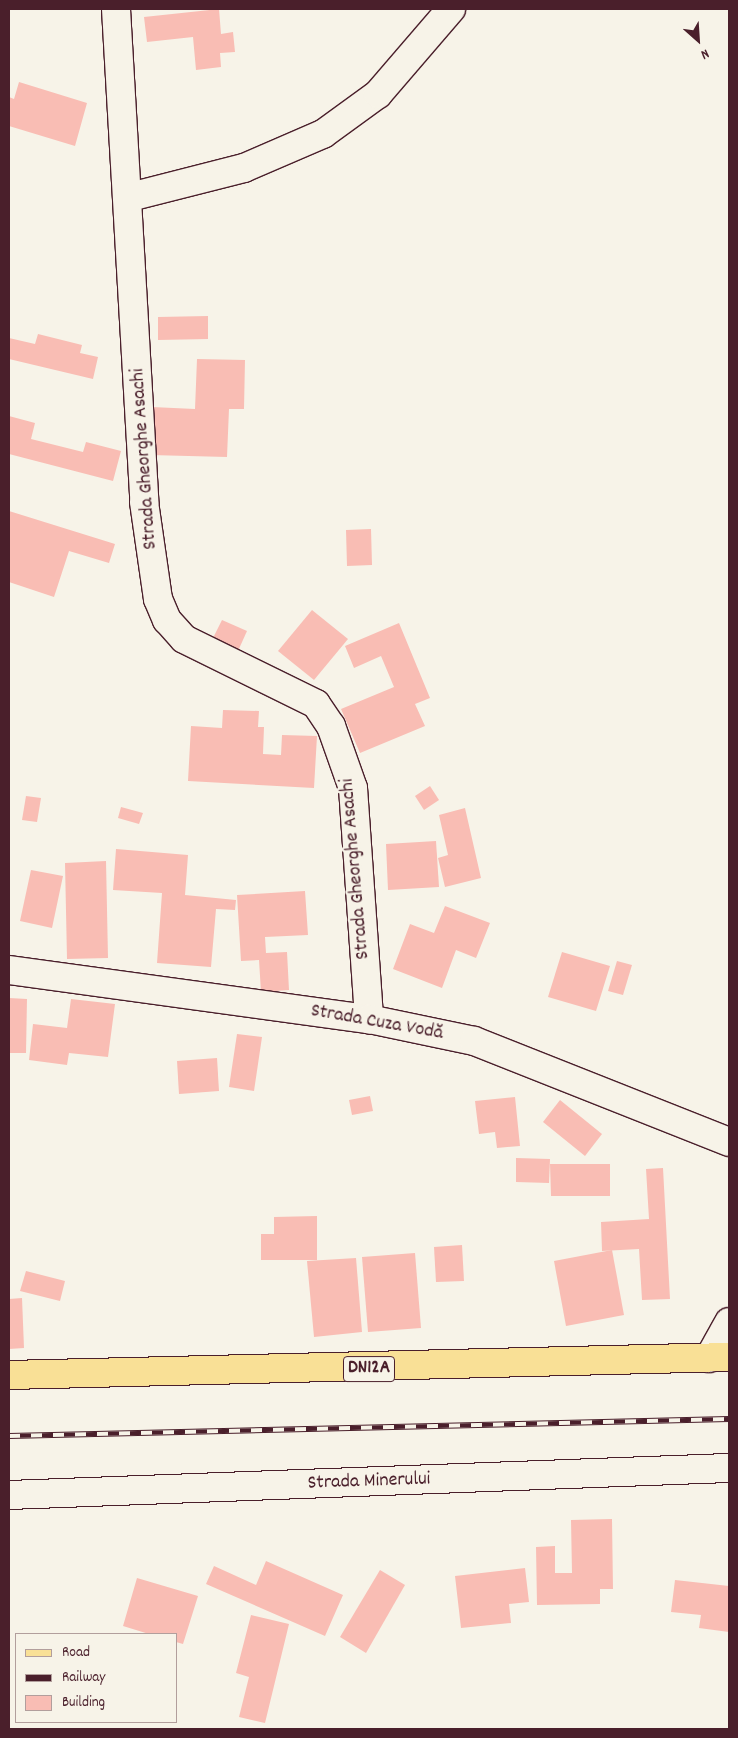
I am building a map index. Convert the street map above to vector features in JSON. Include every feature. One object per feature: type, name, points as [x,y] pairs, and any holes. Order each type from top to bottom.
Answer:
[{"type":"main road","name":"DN12A","points":[[9,1375],[719,1357]]},
{"type":"street","name":"Strada Gheorghe Asachi","points":[[116,9],[130,197],[144,502],[158,599],[166,620],[184,639],[316,704],[332,726],[353,788],[369,1019]]},
{"type":"street","points":[[130,197],[244,168],[323,134],[378,94],[451,9]]},
{"type":"street","name":"Strada Cuza Vodă","points":[[9,970],[369,1019],[474,1041],[729,1142]]},
{"type":"street","points":[[719,1357],[729,1322]]},
{"type":"street","name":"Strada Minerului","points":[[9,1495],[729,1468]]},
{"type":"building","points":[[219,9],[221,34],[233,32],[235,52],[220,53],[221,67],[196,70],[193,37],[147,42],[144,17]]},
{"type":"building","points":[[19,82],[87,103],[75,146],[9,126],[9,97],[14,99]]},
{"type":"building","points":[[208,316],[208,339],[158,340],[158,317]]},
{"type":"building","points":[[38,334],[82,345],[80,353],[98,357],[93,379],[9,359],[9,338],[35,344]]},
{"type":"building","points":[[197,359],[245,360],[244,409],[229,409],[227,457],[150,455],[152,407],[195,409]]},
{"type":"building","points":[[9,416],[35,423],[31,439],[83,452],[86,442],[121,451],[113,481],[9,454]]},
{"type":"building","points":[[9,511],[115,544],[109,563],[69,551],[54,597],[9,582]]},
{"type":"building","points":[[371,529],[372,565],[347,566],[346,530]]},
{"type":"building","points":[[312,610],[348,639],[314,680],[278,651]]},
{"type":"building","points":[[222,620],[247,631],[238,651],[212,640]]},
{"type":"building","points":[[399,623],[430,698],[415,704],[425,726],[360,753],[341,709],[394,687],[381,656],[354,668],[345,646]]},
{"type":"building","points":[[223,710],[259,711],[258,727],[264,727],[263,754],[281,755],[282,735],[317,736],[314,788],[188,781],[191,726],[222,728]]},
{"type":"building","points":[[430,786],[439,800],[424,810],[415,796]]},
{"type":"building","points":[[26,796],[41,798],[37,822],[22,820]]},
{"type":"building","points":[[121,807],[143,813],[139,824],[118,818]]},
{"type":"building","points":[[465,808],[481,878],[445,887],[438,858],[448,855],[439,815]]},
{"type":"building","points":[[436,841],[439,887],[388,890],[386,844]]},
{"type":"building","points":[[116,849],[188,855],[185,895],[236,900],[235,910],[216,909],[211,967],[157,963],[162,893],[113,890]]},
{"type":"building","points":[[106,861],[108,958],[67,959],[65,863]]},
{"type":"building","points":[[31,870],[63,876],[52,928],[20,921]]},
{"type":"building","points":[[305,891],[308,935],[265,937],[266,953],[287,952],[289,990],[261,992],[259,960],[241,961],[237,895]]},
{"type":"building","points":[[445,906],[490,923],[476,958],[456,950],[442,988],[393,969],[410,924],[434,933]]},
{"type":"building","points":[[562,952],[610,966],[596,1011],[548,997]]},
{"type":"building","points":[[617,961],[632,965],[623,995],[608,991]]},
{"type":"building","points":[[9,998],[27,999],[26,1053],[9,1053]]},
{"type":"building","points":[[71,999],[115,1004],[108,1057],[69,1053],[67,1065],[29,1060],[33,1024],[67,1028]]},
{"type":"building","points":[[237,1034],[262,1037],[254,1091],[229,1087]]},
{"type":"building","points":[[217,1058],[219,1091],[179,1094],[177,1061]]},
{"type":"building","points":[[370,1096],[373,1111],[352,1115],[349,1100]]},
{"type":"building","points":[[515,1097],[520,1146],[497,1148],[495,1132],[479,1134],[475,1101]]},
{"type":"building","points":[[560,1100],[602,1134],[585,1156],[543,1122]]},
{"type":"building","points":[[516,1158],[550,1159],[549,1183],[516,1182]]},
{"type":"building","points":[[550,1164],[610,1164],[610,1196],[551,1196]]},
{"type":"building","points":[[663,1168],[670,1299],[642,1300],[639,1249],[602,1251],[601,1222],[649,1219],[646,1169]]},
{"type":"building","points":[[317,1216],[317,1260],[261,1260],[261,1234],[274,1234],[274,1217]]},
{"type":"building","points":[[462,1245],[464,1281],[436,1282],[434,1247]]},
{"type":"building","points":[[612,1250],[624,1315],[566,1326],[554,1261]]},
{"type":"building","points":[[415,1253],[421,1328],[368,1332],[362,1257]]},
{"type":"building","points":[[356,1258],[362,1332],[314,1337],[307,1261]]},
{"type":"building","points":[[26,1271],[65,1281],[60,1301],[20,1291]]},
{"type":"building","points":[[22,1298],[24,1348],[9,1349],[9,1299]]},
{"type":"building","points":[[612,1519],[613,1589],[600,1589],[600,1604],[537,1605],[536,1547],[555,1546],[555,1573],[572,1573],[571,1520]]},
{"type":"building","points":[[266,1561],[343,1595],[325,1636],[206,1584],[214,1566],[256,1585]]},
{"type":"building","points":[[525,1568],[529,1602],[509,1604],[511,1623],[461,1628],[455,1576]]},
{"type":"building","points":[[380,1570],[405,1585],[366,1653],[340,1637]]},
{"type":"building","points":[[137,1578],[198,1596],[183,1644],[178,1643],[178,1633],[146,1633],[123,1626]]},
{"type":"building","points":[[675,1580],[729,1586],[729,1632],[699,1628],[701,1615],[671,1612]]},
{"type":"building","points":[[251,1615],[289,1624],[265,1723],[239,1717],[249,1677],[236,1673]]},
{"type":"railway","points":[[9,1436],[729,1419]]}]
